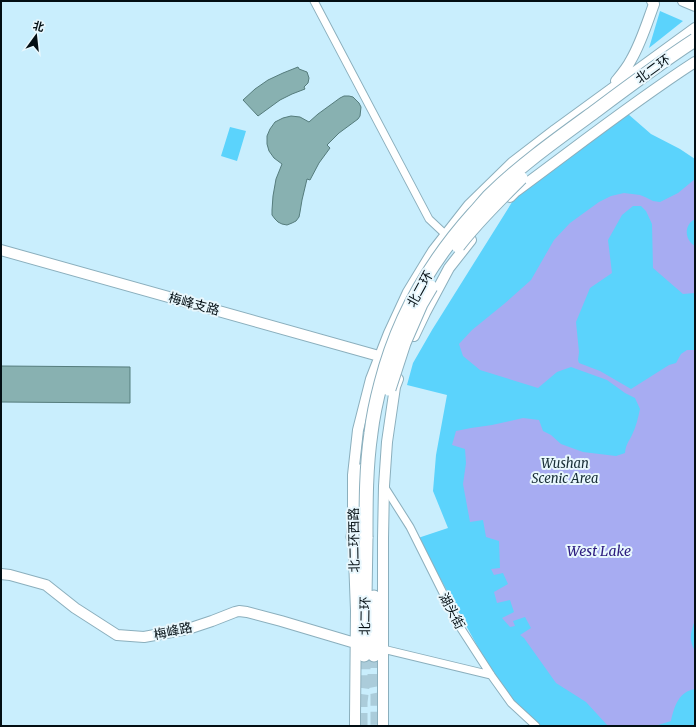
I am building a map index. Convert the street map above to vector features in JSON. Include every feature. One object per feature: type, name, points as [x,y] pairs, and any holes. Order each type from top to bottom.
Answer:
[{"type":"highway","name":"北二环","points":[[374,653],[364,537],[371,432],[381,383],[394,342],[413,301],[437,258],[458,231],[489,196],[550,144],[671,55],[695,40]]},
{"type":"highway","name":"北二环","points":[[364,537],[376,479],[379,434],[390,385],[404,343],[421,304],[444,264],[465,237],[524,175],[554,151],[676,62],[695,50]]},
{"type":"highway","points":[[364,537],[360,484],[371,432]]},
{"type":"main road","points":[[610,90],[634,53],[654,4],[652,1]]},
{"type":"main road","points":[[683,1],[695,6]]},
{"type":"main road","name":"北二环西路","points":[[355,726],[356,611],[364,537],[353,475],[358,430],[380,356],[408,292],[433,251],[469,205],[512,163],[695,28]]},
{"type":"main road","points":[[383,726],[374,653],[383,538],[387,442],[395,387],[411,342],[424,313],[449,268],[494,213],[515,192],[663,82],[695,62]]},
{"type":"main road","name":"梅峰支路","points":[[3,252],[380,356]]},
{"type":"main road","points":[[380,356],[403,364]]},
{"type":"main road","name":"梅峰路","points":[[1,574],[46,585],[75,608],[117,635],[144,637],[188,629],[239,611],[281,621],[355,643]]},
{"type":"street","points":[[314,1],[429,219],[446,234]]},
{"type":"street","name":"湖头街","points":[[384,486],[410,527],[460,627],[511,703],[536,726]]},
{"type":"street","points":[[374,653],[491,675]]},
{"type":"green space","points":[[660,11],[683,21],[649,48]]},
{"type":"green space","name":"Wushan Scenic Area","points":[[628,114],[651,134],[680,149],[695,159],[695,726],[538,726],[511,699],[491,671],[418,538],[448,528],[433,491],[436,455],[447,395],[407,385],[413,363],[514,199]]},
{"type":"green space","points":[[230,127],[246,131],[237,161],[221,156]]},
{"type":"water","name":"West Lake","points":[[695,179],[695,219],[687,228],[687,236],[691,243],[695,246],[695,293],[683,294],[653,268],[652,224],[646,211],[641,206],[633,206],[622,215],[608,240],[612,273],[590,288],[576,322],[579,363],[600,371],[631,389],[669,365],[676,363],[681,354],[687,350],[695,350],[695,620],[691,632],[691,643],[695,651],[695,689],[689,690],[678,700],[671,721],[655,726],[608,726],[586,702],[556,683],[524,638],[520,635],[531,628],[525,617],[513,621],[515,626],[510,627],[502,618],[514,612],[510,600],[497,603],[494,592],[508,584],[503,573],[494,575],[491,569],[500,568],[499,541],[486,537],[483,520],[470,522],[463,484],[466,463],[465,449],[452,445],[456,431],[523,418],[539,420],[543,431],[551,435],[561,444],[583,452],[616,456],[625,453],[636,426],[640,409],[635,398],[625,393],[607,380],[571,367],[557,372],[538,388],[480,370],[463,356],[459,344],[472,330],[531,280],[554,240],[570,223],[599,202],[611,196],[624,193],[640,195],[653,201],[660,202],[678,193]]},
{"type":"building","points":[[298,67],[299,69],[307,72],[309,78],[308,83],[304,87],[305,89],[280,100],[258,116],[243,100],[268,80]]},
{"type":"building","points":[[344,96],[353,97],[359,103],[361,107],[360,116],[327,145],[330,148],[319,163],[310,180],[307,179],[299,217],[296,221],[287,225],[278,222],[272,215],[272,210],[276,179],[282,164],[274,158],[269,151],[267,136],[270,129],[275,122],[291,116],[300,117],[309,122]]},
{"type":"building","points":[[1,366],[130,367],[130,403],[1,402]]},
{"type":"tunnel","points":[[361,726],[364,655]]},
{"type":"tunnel","points":[[374,655],[374,679],[377,694],[377,726]]}]
